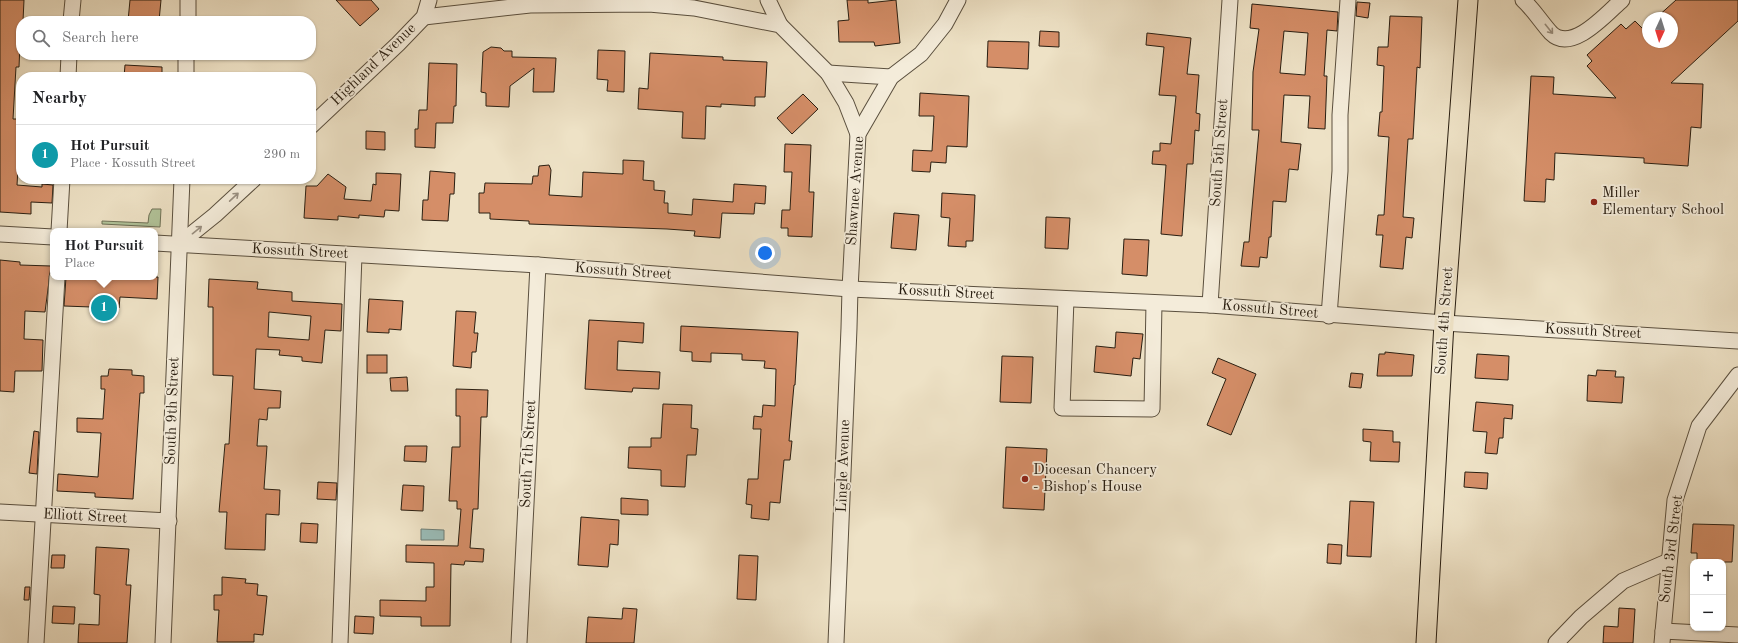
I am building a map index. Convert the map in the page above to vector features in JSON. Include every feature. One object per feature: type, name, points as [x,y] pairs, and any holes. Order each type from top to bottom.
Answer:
[{"type":"main road","name":"South 4th Street","points":[[1426,643],[1444,323],[1468,0]]},
{"type":"street","points":[[71,16],[73,0]]},
{"type":"street","points":[[188,0],[188,16]]},
{"type":"street","name":"Highland Avenue","points":[[316,121],[398,44],[424,17],[429,0]]},
{"type":"street","points":[[768,0],[780,26],[828,74],[846,104],[858,134]]},
{"type":"street","name":"Shawnee Avenue","points":[[850,288],[858,134],[891,77],[921,54],[945,24],[958,0]]},
{"type":"street","name":"South 5th Street","points":[[1210,305],[1230,0]]},
{"type":"street","points":[[1329,316],[1340,171],[1340,115],[1348,0]]},
{"type":"street","points":[[1523,0],[1534,11],[1551,34],[1562,38],[1575,38],[1589,30],[1622,0]]},
{"type":"street","points":[[424,17],[530,5],[650,4],[694,8],[780,26]]},
{"type":"street","points":[[68,72],[70,60]]},
{"type":"street","points":[[186,60],[186,72]]},
{"type":"street","points":[[828,74],[891,77]]},
{"type":"street","points":[[59,228],[62,184]]},
{"type":"street","name":"South 9th Street","points":[[163,643],[169,521],[178,244],[182,184]]},
{"type":"street","points":[[178,244],[211,218],[248,184]]},
{"type":"street","points":[[0,234],[50,237]]},
{"type":"street","name":"Kossuth Street","points":[[158,243],[538,266],[850,288],[1210,305],[1329,316],[1738,341]]},
{"type":"street","points":[[340,643],[354,255]]},
{"type":"street","name":"South 7th Street","points":[[520,643],[538,266]]},
{"type":"street","points":[[36,643],[57,280]]},
{"type":"street","name":"Lingle Avenue","points":[[836,643],[850,288]]},
{"type":"street","points":[[1066,298],[1062,408],[1152,409],[1154,303]]},
{"type":"street","name":"South 3rd Street","points":[[1663,637],[1675,500],[1699,426],[1738,375]]},
{"type":"street","name":"Elliott Street","points":[[0,512],[169,521]]},
{"type":"street","points":[[1556,643],[1581,617],[1623,580],[1669,561]]},
{"type":"street","points":[[1663,637],[1738,635]]},
{"type":"green space","points":[[152,209],[161,209],[160,227],[102,224],[102,221],[148,223],[149,215]]},
{"type":"water","points":[[421,529],[444,530],[444,540],[421,540]]},
{"type":"building","points":[[0,0],[24,0],[23,16],[16,16],[16,60],[19,60],[19,67],[16,67],[13,119],[16,119],[16,184],[42,187],[42,184],[53,185],[52,203],[31,202],[31,214],[0,212]]},
{"type":"building","points":[[130,0],[161,0],[159,16],[128,16]]},
{"type":"building","points":[[336,0],[371,0],[379,9],[360,26]]},
{"type":"building","points":[[847,0],[868,0],[868,3],[896,0],[900,43],[875,46],[874,42],[839,42],[838,21],[849,20]]},
{"type":"building","points":[[1676,0],[1738,0],[1738,21],[1671,83],[1703,84],[1701,128],[1691,127],[1688,166],[1644,163],[1644,158],[1555,153],[1554,180],[1546,179],[1545,202],[1524,201],[1531,76],[1554,77],[1553,94],[1616,98],[1587,66],[1592,61],[1587,55],[1621,24],[1626,29],[1635,21],[1642,28],[1642,48],[1678,48],[1678,12],[1663,12]]},
{"type":"building","points":[[1357,2],[1370,3],[1368,18],[1356,16]]},
{"type":"building","points":[[1252,4],[1338,12],[1337,31],[1327,30],[1324,76],[1327,76],[1325,129],[1308,128],[1310,96],[1284,95],[1281,142],[1301,144],[1298,170],[1289,169],[1286,202],[1273,201],[1271,237],[1269,237],[1267,258],[1260,257],[1259,267],[1241,266],[1244,242],[1249,242],[1259,130],[1252,130],[1253,72],[1259,29],[1250,28]],"holes":[[[1284,31],[1308,33],[1305,75],[1280,73]]]},
{"type":"building","points":[[1390,16],[1422,17],[1420,68],[1417,67],[1413,139],[1408,139],[1403,217],[1414,218],[1412,238],[1406,237],[1403,269],[1380,267],[1383,235],[1376,235],[1378,215],[1384,215],[1389,137],[1378,136],[1380,112],[1382,112],[1384,66],[1377,65],[1378,47],[1388,47]]},
{"type":"building","points":[[1040,31],[1059,32],[1059,47],[1039,46]]},
{"type":"building","points":[[1147,33],[1191,38],[1187,74],[1199,75],[1196,113],[1200,114],[1199,131],[1195,130],[1193,164],[1187,164],[1182,236],[1161,234],[1166,165],[1152,164],[1153,151],[1160,151],[1160,143],[1171,144],[1176,96],[1159,95],[1164,47],[1146,45]]},
{"type":"building","points":[[988,41],[1029,42],[1028,69],[987,67]]},
{"type":"building","points":[[491,47],[501,48],[504,51],[512,51],[512,57],[556,58],[554,92],[533,92],[534,68],[510,86],[509,107],[486,106],[486,93],[481,92],[483,52]]},
{"type":"building","points":[[598,50],[625,51],[624,92],[607,91],[608,80],[597,79]]},
{"type":"building","points":[[650,53],[723,57],[723,60],[767,62],[765,97],[755,97],[755,106],[721,104],[721,107],[706,106],[705,139],[682,138],[683,112],[638,109],[639,88],[648,89]]},
{"type":"building","points":[[429,63],[457,64],[456,106],[454,106],[453,123],[436,123],[435,148],[415,147],[415,129],[418,129],[419,110],[427,110]]},
{"type":"building","points":[[125,65],[162,67],[162,72],[124,72]]},
{"type":"building","points":[[920,93],[969,96],[967,147],[947,146],[946,163],[931,162],[930,172],[912,171],[913,150],[932,151],[934,116],[919,116]]},
{"type":"building","points":[[803,94],[818,109],[792,134],[777,118]]},
{"type":"building","points":[[366,131],[385,132],[385,150],[366,149]]},
{"type":"building","points":[[785,144],[811,145],[809,192],[814,192],[812,237],[788,236],[788,228],[781,228],[782,210],[790,210],[792,172],[784,172]]},
{"type":"building","points":[[623,160],[644,161],[643,180],[654,181],[654,190],[665,191],[664,203],[668,203],[668,213],[692,215],[693,199],[733,202],[734,184],[766,186],[765,204],[755,203],[754,214],[722,213],[720,238],[694,236],[695,231],[529,224],[529,221],[490,219],[490,213],[479,213],[479,193],[484,193],[485,183],[532,184],[533,176],[538,176],[539,166],[549,165],[551,170],[549,195],[582,197],[583,172],[623,174]]},
{"type":"building","points":[[430,171],[455,173],[454,194],[450,194],[448,221],[422,220],[423,200],[428,200]]},
{"type":"building","points":[[376,173],[401,174],[399,211],[385,210],[384,217],[359,215],[359,218],[338,216],[338,220],[304,218],[306,186],[317,186],[328,174],[346,187],[344,199],[371,201],[373,184],[376,185]]},
{"type":"building","points":[[942,193],[975,195],[973,241],[966,241],[966,247],[948,246],[950,218],[941,217]]},
{"type":"building","points":[[894,213],[919,215],[916,250],[891,248]]},
{"type":"building","points":[[1046,217],[1070,218],[1068,249],[1045,248]]},
{"type":"building","points":[[1124,239],[1149,240],[1147,276],[1122,274]]},
{"type":"building","points":[[0,260],[20,262],[20,265],[50,266],[45,312],[25,311],[24,339],[43,340],[42,371],[15,371],[14,392],[0,391]]},
{"type":"building","points":[[209,279],[258,282],[257,289],[292,292],[292,301],[342,304],[341,331],[325,330],[322,363],[302,361],[302,357],[279,355],[280,350],[256,349],[254,389],[281,391],[280,408],[268,408],[267,420],[259,419],[257,446],[267,446],[264,489],[280,490],[279,515],[266,514],[265,550],[225,549],[227,512],[219,512],[225,444],[229,444],[233,376],[213,375],[213,307],[208,307]],"holes":[[[269,312],[311,316],[309,340],[268,337]]]},
{"type":"building","points":[[66,280],[158,280],[157,299],[120,297],[119,308],[64,306]]},
{"type":"building","points":[[369,299],[403,301],[401,330],[389,329],[389,333],[367,332]]},
{"type":"building","points":[[456,311],[476,312],[474,333],[478,333],[476,352],[472,352],[471,368],[453,366]]},
{"type":"building","points":[[589,320],[644,323],[643,343],[618,341],[617,370],[660,372],[659,389],[633,388],[632,392],[585,389]]},
{"type":"building","points":[[681,326],[798,332],[795,385],[789,441],[792,441],[790,460],[784,460],[780,503],[770,502],[769,520],[751,518],[752,505],[746,504],[748,479],[758,479],[761,429],[753,429],[754,416],[762,417],[763,405],[775,406],[776,369],[764,368],[765,361],[742,360],[742,354],[711,353],[711,362],[692,361],[692,352],[680,351]]},
{"type":"building","points":[[1116,332],[1143,334],[1140,359],[1133,358],[1131,376],[1094,372],[1096,346],[1115,348]]},
{"type":"building","points":[[1385,352],[1414,355],[1412,376],[1377,376],[1379,354],[1385,354]]},
{"type":"building","points":[[1477,354],[1509,356],[1508,380],[1475,378]]},
{"type":"building","points":[[367,355],[387,355],[387,373],[367,373]]},
{"type":"building","points":[[1002,356],[1033,357],[1031,403],[1000,402]]},
{"type":"building","points":[[1218,358],[1256,374],[1231,435],[1207,425],[1226,379],[1212,373]]},
{"type":"building","points":[[109,369],[132,370],[132,375],[144,376],[144,393],[140,393],[133,499],[95,497],[95,493],[57,491],[58,474],[98,477],[101,433],[77,432],[77,418],[103,419],[105,389],[101,389],[101,376],[108,376]]},
{"type":"building","points":[[1597,370],[1616,371],[1615,377],[1624,377],[1622,403],[1587,401],[1588,375],[1596,376]]},
{"type":"building","points":[[1351,373],[1363,374],[1361,388],[1349,387]]},
{"type":"building","points":[[407,377],[408,391],[391,391],[390,378]]},
{"type":"building","points":[[456,389],[488,390],[487,417],[481,417],[478,509],[473,509],[470,548],[484,549],[483,562],[465,561],[464,565],[451,564],[450,626],[421,626],[421,617],[380,616],[380,600],[426,601],[426,587],[434,587],[434,563],[406,562],[406,545],[458,546],[461,509],[457,509],[457,501],[449,501],[452,447],[460,447],[460,416],[456,416]]},
{"type":"building","points":[[1476,402],[1513,405],[1512,419],[1504,418],[1503,438],[1499,438],[1497,454],[1485,453],[1487,432],[1473,431]]},
{"type":"building","points":[[663,404],[692,405],[691,428],[698,429],[696,455],[687,455],[685,487],[661,486],[661,470],[628,468],[629,447],[651,447],[651,438],[661,438]]},
{"type":"building","points":[[1363,429],[1393,431],[1393,442],[1400,442],[1399,462],[1370,461],[1371,442],[1363,441]]},
{"type":"building","points":[[34,431],[39,432],[37,474],[29,473]]},
{"type":"building","points":[[405,446],[427,446],[426,462],[404,461]]},
{"type":"building","name":"Diocesan Chancery - Bishop's House","points":[[1006,447],[1047,449],[1044,510],[1003,508]]},
{"type":"building","points":[[1465,472],[1488,473],[1487,489],[1464,487]]},
{"type":"building","points":[[318,482],[337,483],[336,500],[317,499]]},
{"type":"building","points":[[403,485],[424,486],[423,511],[401,510]]},
{"type":"building","points":[[621,498],[648,500],[648,515],[621,514]]},
{"type":"building","points":[[1350,501],[1374,502],[1371,557],[1347,556]]},
{"type":"building","points":[[581,517],[619,520],[618,545],[610,544],[608,567],[578,565]]},
{"type":"building","points":[[301,523],[318,524],[317,543],[300,542]]},
{"type":"building","points":[[1693,524],[1734,525],[1732,562],[1726,562],[1726,559],[1697,559],[1697,553],[1691,553]]},
{"type":"building","points":[[1328,544],[1342,545],[1341,564],[1327,563]]},
{"type":"building","points":[[96,547],[129,549],[126,585],[131,585],[127,643],[78,643],[79,624],[99,625],[100,595],[94,594]]},
{"type":"building","points":[[52,555],[65,555],[64,568],[51,568]]},
{"type":"building","points":[[739,555],[758,556],[756,600],[737,599]]},
{"type":"building","points":[[222,577],[246,579],[245,583],[258,584],[257,595],[267,596],[263,635],[254,634],[254,642],[217,642],[219,610],[214,610],[214,595],[222,595]]},
{"type":"building","points":[[25,587],[30,587],[29,600],[24,600]]},
{"type":"building","points":[[53,606],[75,607],[74,624],[52,623]]},
{"type":"building","points":[[623,608],[637,609],[634,643],[586,643],[588,617],[622,619]]},
{"type":"building","points":[[1619,608],[1635,609],[1633,643],[1603,643],[1604,626],[1618,627]]},
{"type":"building","points":[[355,616],[374,617],[373,634],[354,633]]},
{"type":"place","name":"Miller Elementary School","points":[[1594,202]]},
{"type":"place","name":"Hot Pursuit","points":[[104,308]]},
{"type":"place","name":"Diocesan Chancery - Bishop's House","points":[[1025,479]]}]
